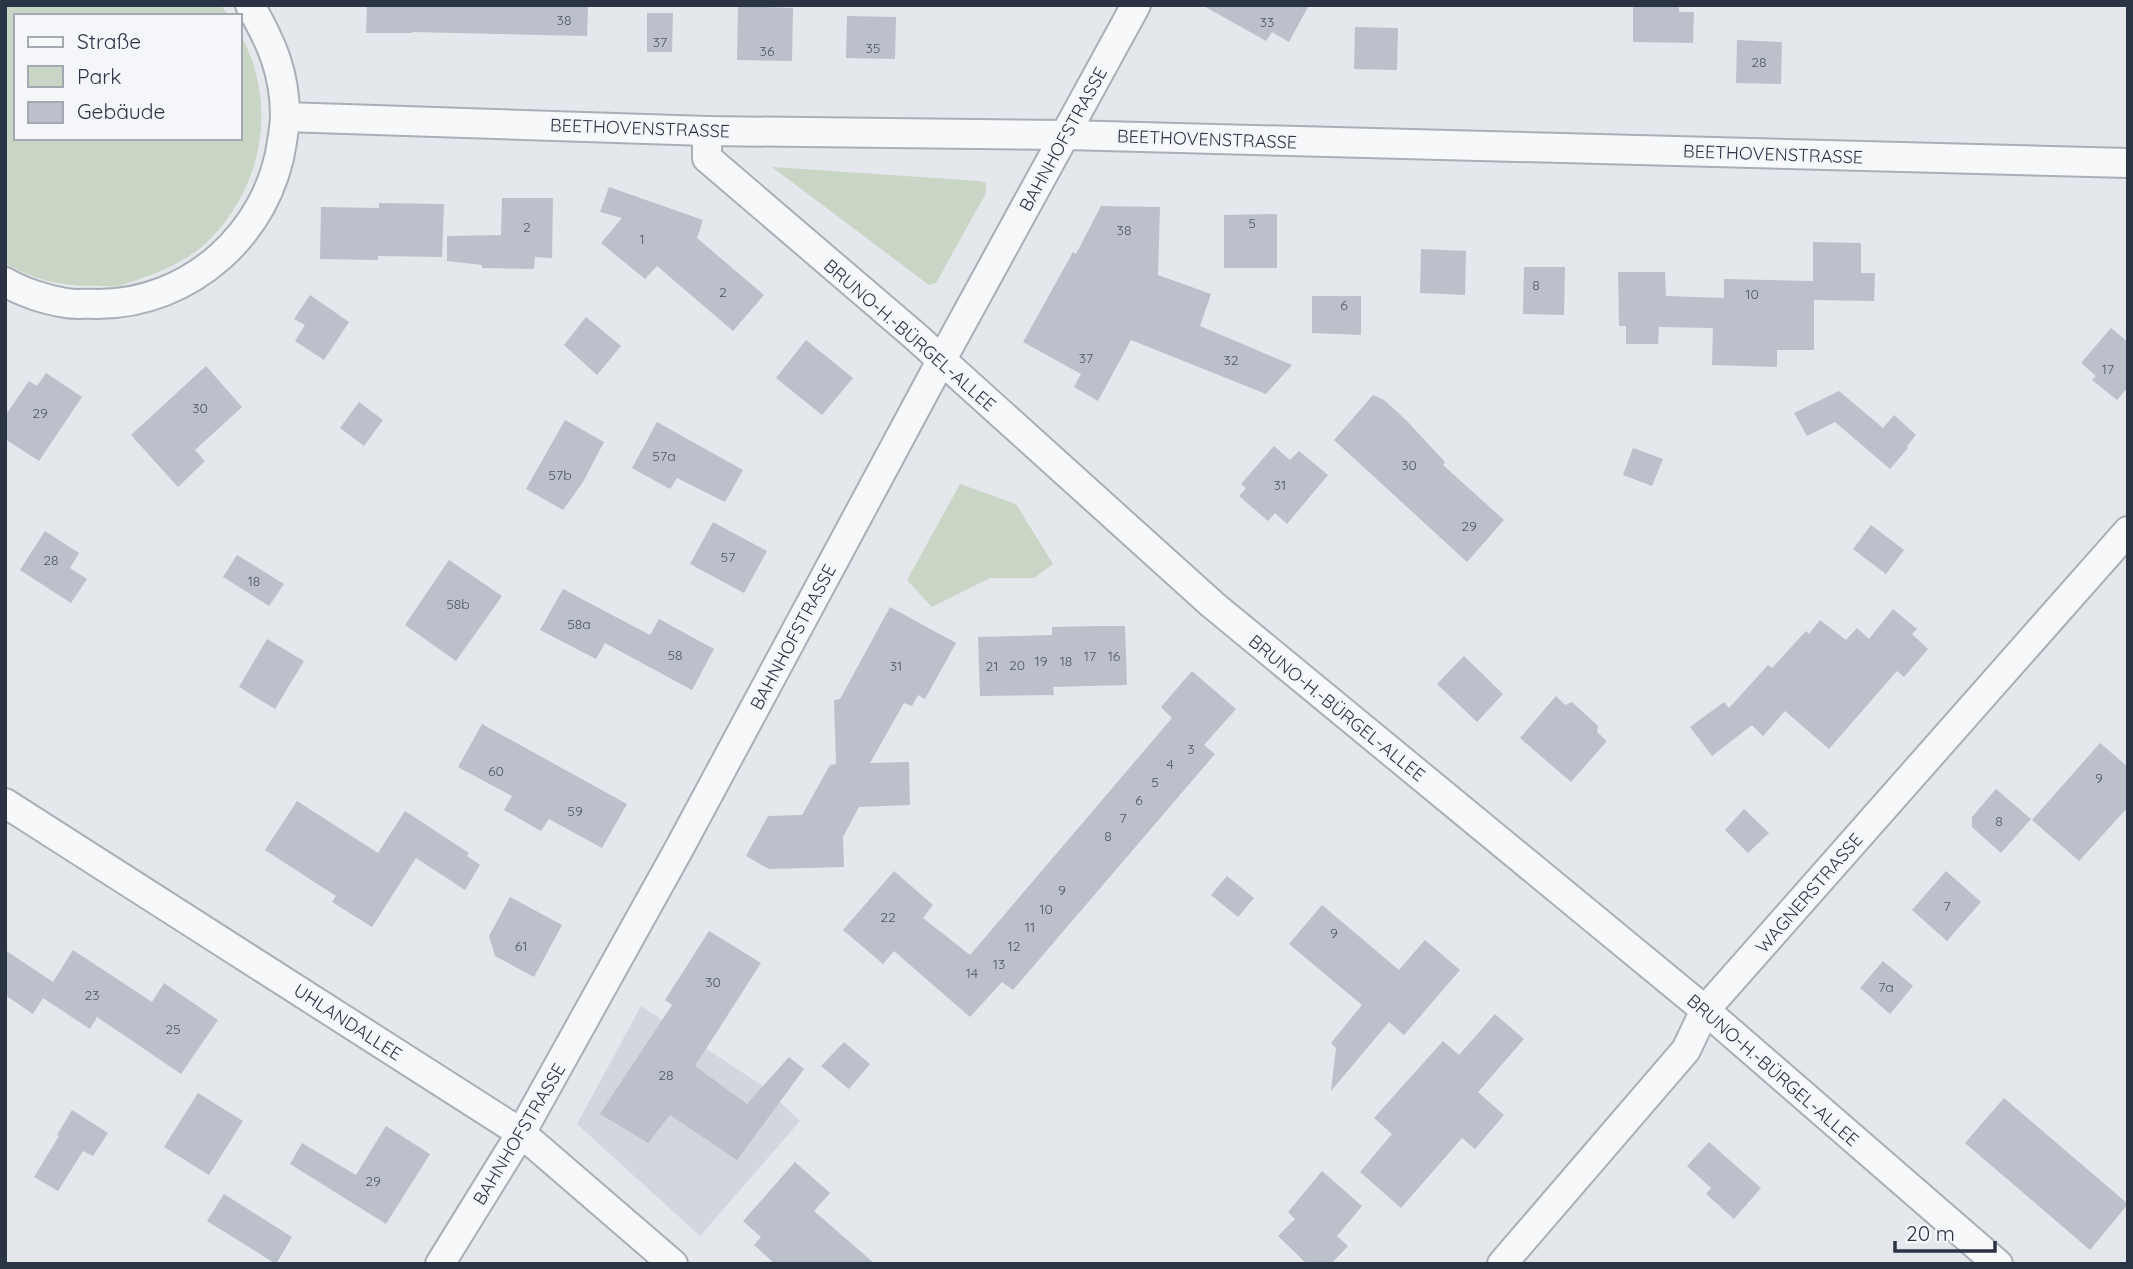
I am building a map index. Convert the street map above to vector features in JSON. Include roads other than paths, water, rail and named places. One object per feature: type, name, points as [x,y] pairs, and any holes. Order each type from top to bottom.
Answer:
[{"type":"street","points":[[5,282],[15,288],[66,303],[119,304],[156,295],[198,275],[234,244],[261,207],[279,163],[285,117],[281,76],[269,37],[250,5]]},
{"type":"street","name":"BAHNHOFSTRASSE","points":[[440,1264],[521,1133],[704,803],[1136,5]]},
{"type":"street","name":"BEETHOVENSTRASSE","points":[[285,117],[707,131],[1066,135],[2128,163]]},
{"type":"street","name":"BRUNO-H.-BÜRGEL-ALLEE","points":[[707,131],[707,158],[915,336],[1213,605],[1705,1010],[1998,1264]]},
{"type":"street","name":"WAGNERSTRASSE","points":[[1502,1264],[1686,1051],[1705,1010],[2128,531]]},
{"type":"street","name":"UHLANDALLEE","points":[[5,803],[521,1133],[673,1264]]}]
